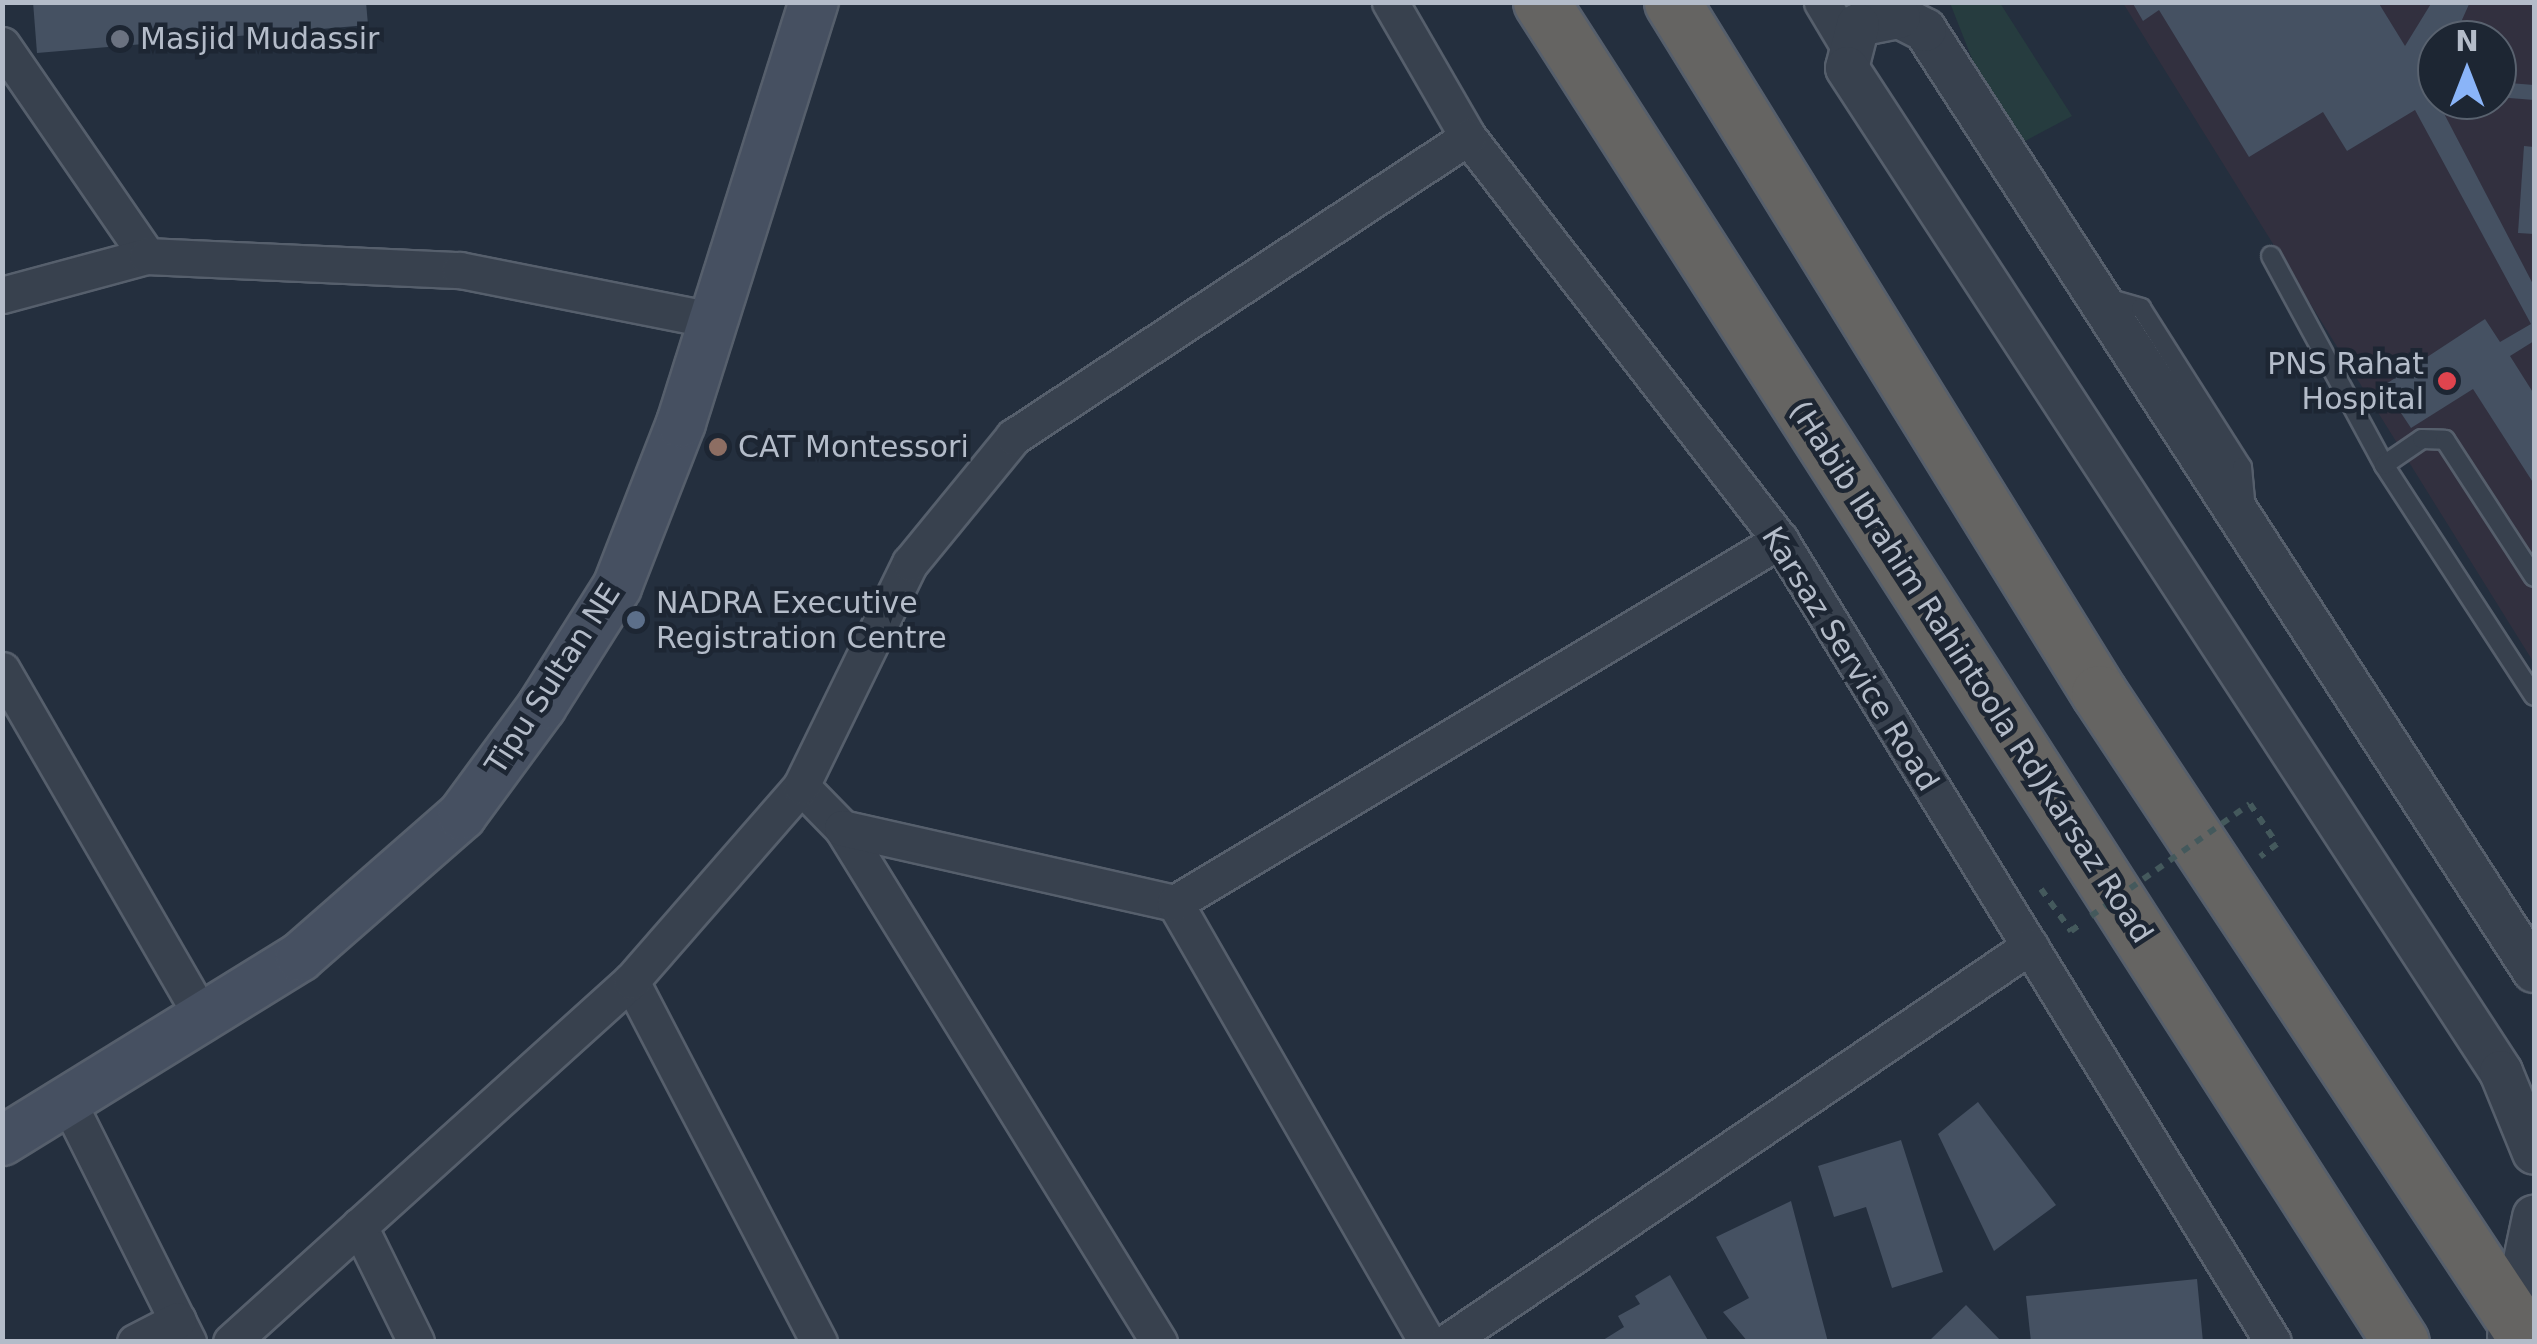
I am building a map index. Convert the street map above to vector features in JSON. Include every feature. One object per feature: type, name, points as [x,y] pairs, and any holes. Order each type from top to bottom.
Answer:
[{"type":"highway","name":"(Habib Ibrahim Rahintoola Rd)Karsaz Road","points":[[1540,2],[2402,1342]]},
{"type":"highway","points":[[1672,2],[2099,692],[2517,1333]]},
{"type":"main road","name":"Tipu Sultan NE","points":[[2,1141],[70,1106],[300,958],[462,815],[542,706],[616,588],[681,423],[707,319],[814,2]]},
{"type":"street","name":"Karsaz Service Road","points":[[1390,2],[1468,137],[1780,540],[2273,1342]]},
{"type":"street","points":[[1822,2],[1848,44],[1847,68],[2501,1072],[2534,1153]]},
{"type":"street","points":[[1848,44],[1875,17],[1925,30],[2534,971]]},
{"type":"street","points":[[2,45],[147,256]]},
{"type":"street","points":[[231,1342],[631,981],[801,786],[910,563],[1013,437],[1468,137]]},
{"type":"street","points":[[2,295],[147,256],[460,270],[707,319]]},
{"type":"street","points":[[842,828],[1175,903],[1780,540]]},
{"type":"street","points":[[2,670],[205,1022]]},
{"type":"street","points":[[801,786],[842,828],[1159,1342]]},
{"type":"street","points":[[1175,903],[1427,1342]]},
{"type":"street","points":[[1447,1342],[2030,946]]},
{"type":"street","points":[[631,981],[819,1342]]},
{"type":"street","points":[[70,1106],[183,1331],[135,1342]]},
{"type":"street","points":[[2517,1333],[2534,1217]]},
{"type":"street","points":[[359,1226],[416,1342]]},
{"type":"lane","points":[[2271,256],[2384,466],[2534,696]]},
{"type":"lane","points":[[2384,466],[2422,440],[2446,440],[2534,576]]},
{"type":"path","points":[[2042,888],[2071,932],[2250,804],[2277,844]]},
{"type":"shaded area","name":"PNS Rahat Hospital","points":[[2123,3],[2534,3],[2534,663]]},
{"type":"green space","points":[[1950,3],[2000,3],[2072,116],[2008,150]]},
{"type":"building","name":"Masjid Mudassir","points":[[33,2],[366,2],[368,25],[37,53]]},
{"type":"building","points":[[2132,2],[2378,2],[2405,46],[2417,26],[2417,114],[2415,110],[2347,151],[2323,112],[2249,157],[2159,10],[2143,21]]},
{"type":"building","points":[[2432,2],[2470,2],[2462,20],[2421,20]]},
{"type":"building","points":[[2517,84],[2534,85],[2534,100],[2517,99]]},
{"type":"building","points":[[2420,120],[2447,120],[2534,286],[2534,341],[2510,356],[2534,394],[2534,484],[2473,389],[2411,428],[2383,386],[2485,319],[2500,342],[2531,324]]},
{"type":"building","points":[[2524,146],[2534,147],[2534,234],[2518,233]]},
{"type":"building","points":[[1978,1102],[2056,1205],[1994,1251],[1938,1134]]},
{"type":"building","points":[[1901,1140],[1943,1272],[1892,1288],[1866,1207],[1834,1217],[1818,1166]]},
{"type":"building","points":[[1791,1201],[1828,1342],[1748,1342],[1723,1312],[1749,1298],[1716,1237]]},
{"type":"building","points":[[1670,1275],[1709,1342],[1600,1342],[1624,1327],[1618,1316],[1640,1304],[1635,1296]]},
{"type":"building","points":[[2197,1279],[2203,1342],[2031,1342],[2026,1296]]},
{"type":"building","points":[[1966,1305],[2002,1342],[1928,1342]]},
{"type":"place","name":"Masjid Mudassir","points":[[120,39]]},
{"type":"place","name":"PNS Rahat Hospital","points":[[2447,381]]},
{"type":"place","name":"CAT Montessori","points":[[718,447]]},
{"type":"place","name":"NADRA Executive Registration Centre","points":[[636,620]]}]
